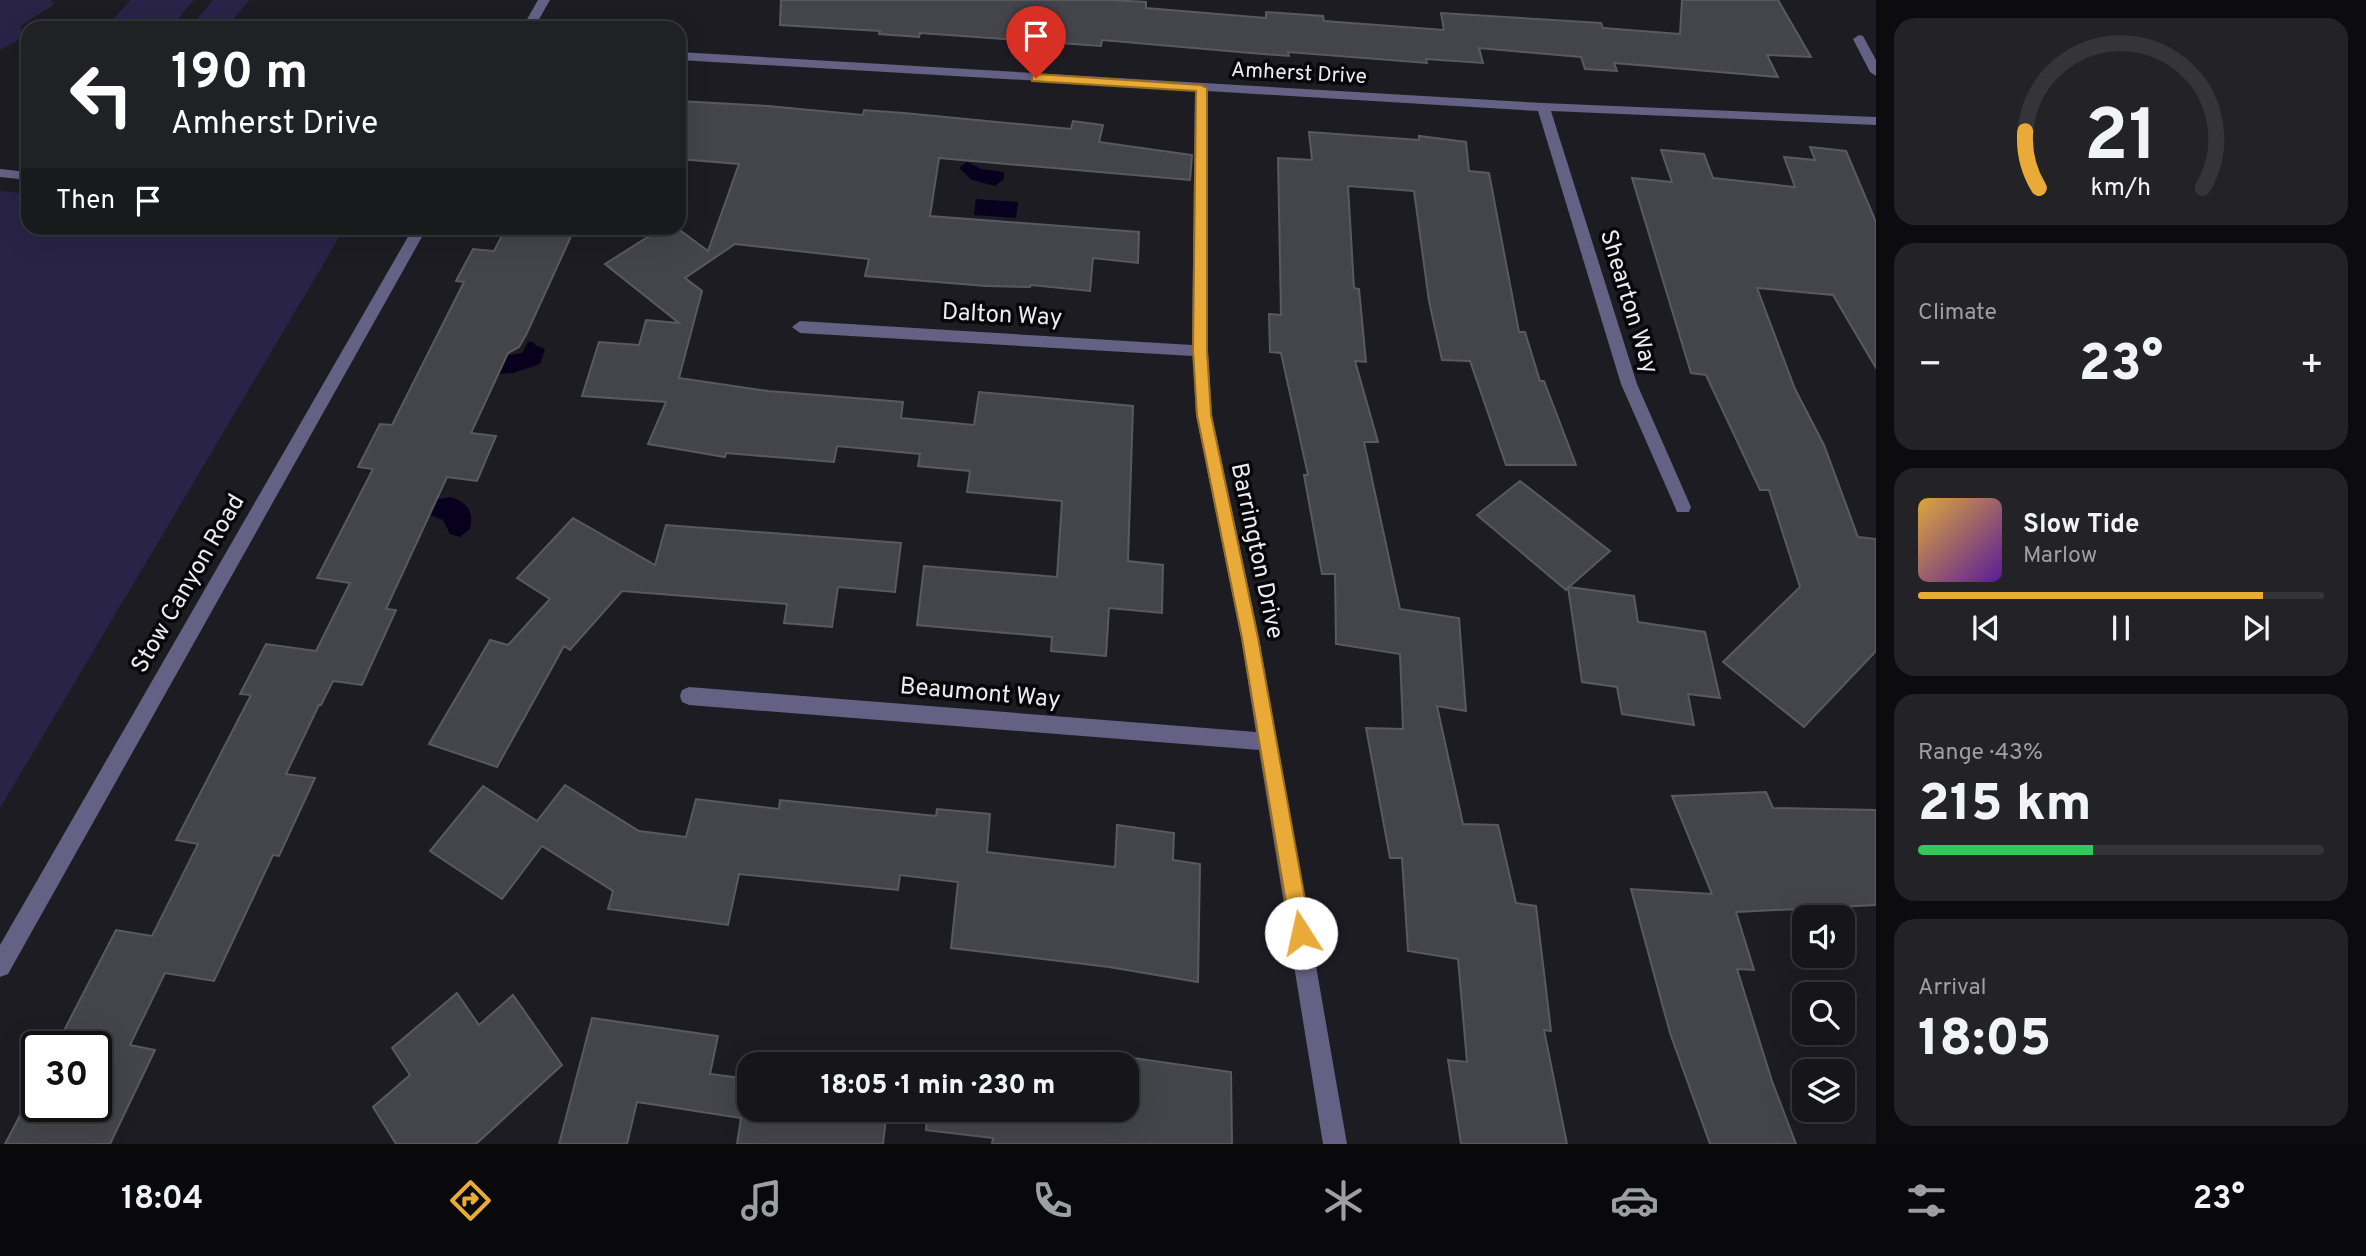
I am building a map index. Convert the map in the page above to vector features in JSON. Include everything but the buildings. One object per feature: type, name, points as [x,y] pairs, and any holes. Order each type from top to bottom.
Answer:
[{"type":"street","points":[[532,21],[544,0]]},
{"type":"street","points":[[1860,39],[1876,72]]},
{"type":"street","name":"Amherst Drive","points":[[686,56],[1544,107],[1876,121]]},
{"type":"street","name":"Barrington Drive","points":[[1201,88],[1200,351],[1204,415],[1250,638],[1335,1144]]},
{"type":"street","name":"Shearton Way","points":[[1544,107],[1629,384],[1683,507]]},
{"type":"street","name":"Stow Canyon Road","points":[[0,965],[416,235]]},
{"type":"street","name":"Dalton Way","points":[[800,327],[1200,351]]},
{"type":"street","name":"Beaumont Way","points":[[689,696],[1267,742]]},
{"type":"lane","points":[[0,173],[21,175]]},
{"type":"shaded area","points":[[0,0],[52,0],[53,5],[28,21],[21,21],[21,36],[0,50]]},
{"type":"shaded area","points":[[131,0],[194,0],[176,21],[112,21]]},
{"type":"shaded area","points":[[213,0],[249,0],[232,21],[195,21]]},
{"type":"shaded area","points":[[967,162],[981,169],[1004,172],[1004,179],[995,186],[972,180],[959,168]]},
{"type":"shaded area","points":[[0,191],[21,193],[21,235],[341,235],[0,808]]},
{"type":"shaded area","points":[[976,199],[1018,202],[1016,218],[974,215]]},
{"type":"shaded area","points":[[528,342],[534,342],[545,349],[540,364],[513,373],[496,374],[504,356],[522,353]]},
{"type":"shaded area","points":[[450,497],[465,505],[470,512],[470,529],[460,537],[450,534],[443,520],[427,511],[433,500]]},
{"type":"route","points":[[1036,78],[1201,88],[1200,351],[1204,415],[1250,638],[1301,933]]}]
